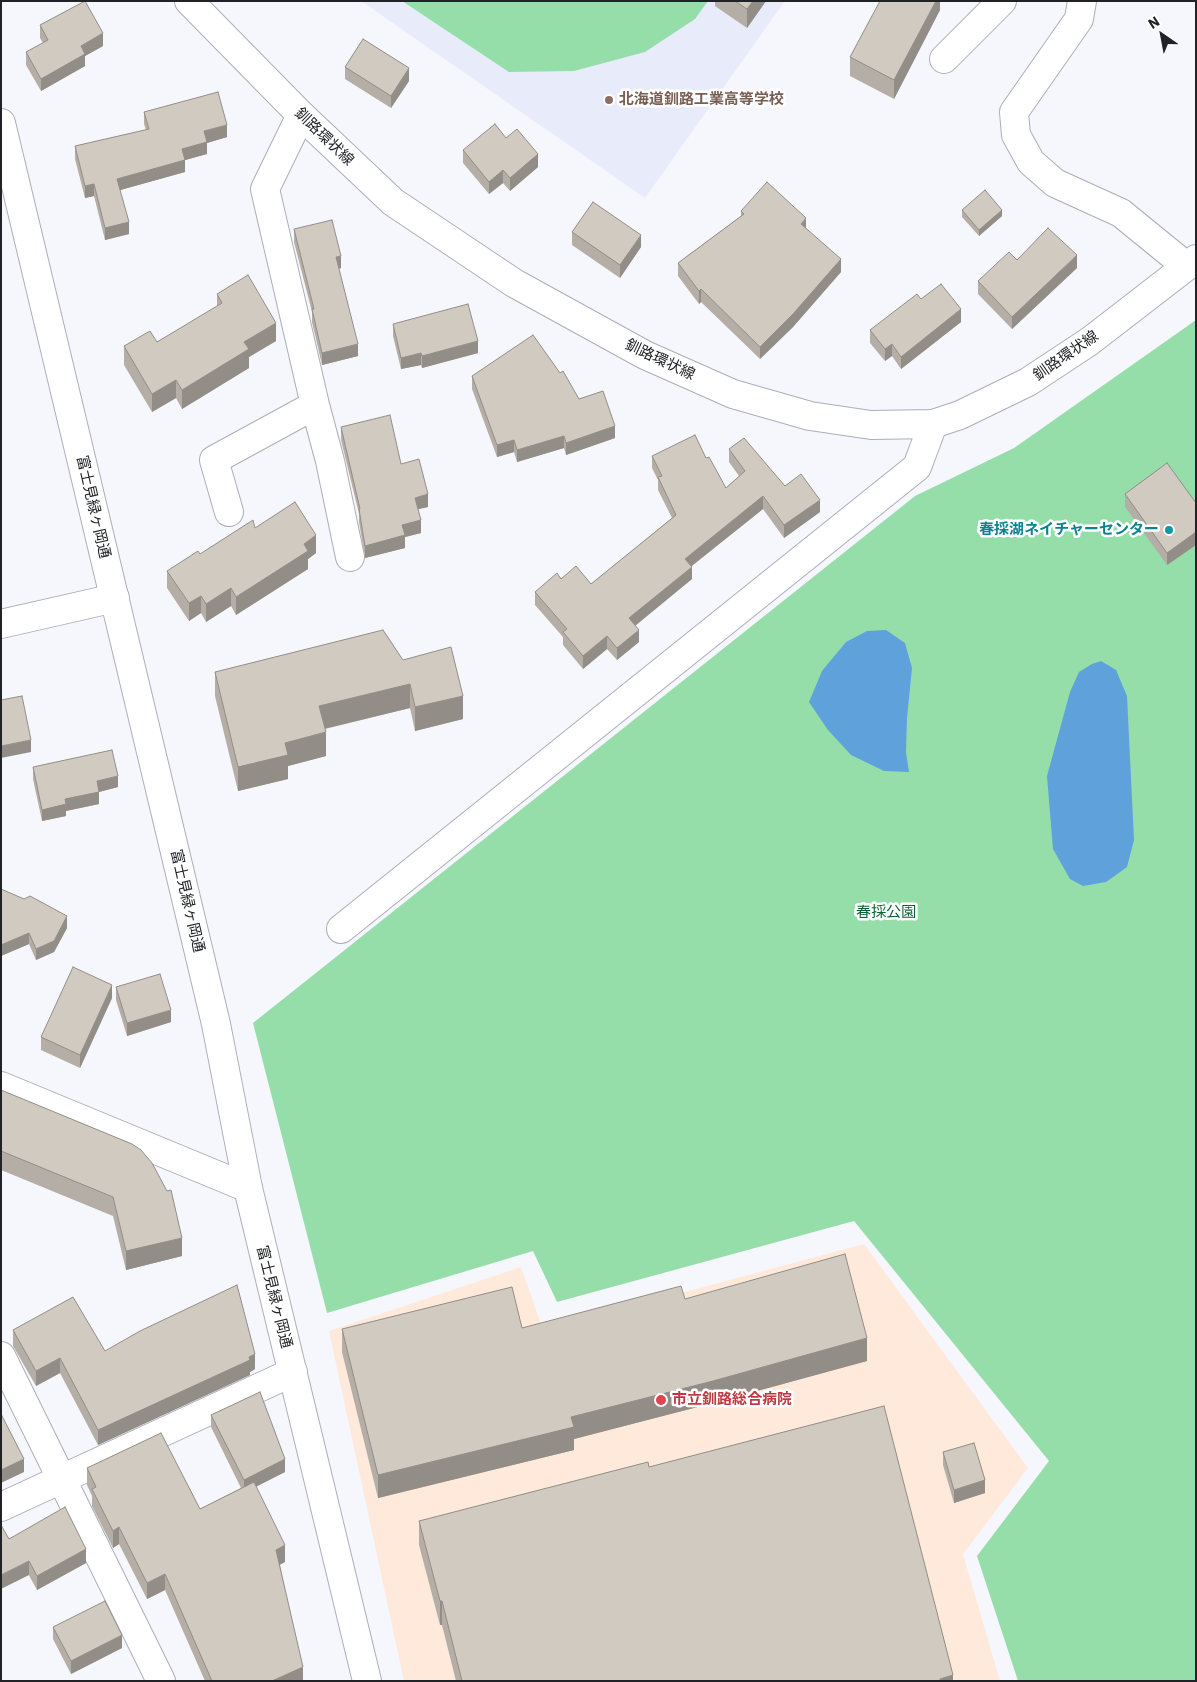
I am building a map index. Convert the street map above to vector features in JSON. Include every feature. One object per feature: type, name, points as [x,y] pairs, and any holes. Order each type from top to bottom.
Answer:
[{"type":"street","name":"釧路環状線","points":[[189,1],[301,115],[393,202],[514,283],[645,355],[733,394],[810,416],[871,425],[933,424],[960,415],[1028,382],[1090,341],[1191,263]]},
{"type":"street","points":[[944,59],[1002,1]]},
{"type":"street","points":[[1082,1],[1079,19],[1014,112],[1016,135],[1031,162],[1055,183],[1121,213],[1191,263]]},
{"type":"street","points":[[301,115],[265,189],[315,405],[330,461],[350,556]]},
{"type":"street","name":"富士見緑ヶ岡通","points":[[1,123],[216,1024],[248,1188],[367,1681]]},
{"type":"street","points":[[230,512],[214,460],[315,405]]},
{"type":"street","points":[[341,929],[917,467],[933,424]]},
{"type":"street","points":[[1,624],[115,598]]},
{"type":"street","points":[[1,1086],[248,1188]]},
{"type":"street","points":[[1,1356],[161,1681]]},
{"type":"street","points":[[1,1507],[292,1372]]},
{"type":"shaded area","name":"北海道釧路工業高等学校","points":[[361,1],[785,1],[645,198]]},
{"type":"shaded area","name":"市立釧路総合病院","points":[[864,1244],[1028,1468],[963,1554],[1000,1681],[404,1681],[329,1331],[521,1267],[543,1330]]},
{"type":"green space","points":[[402,1],[708,1],[695,19],[645,52],[574,71],[509,72]]},
{"type":"green space","name":"春採公園","points":[[1196,320],[1196,1681],[1018,1681],[977,1556],[1049,1461],[854,1221],[557,1302],[533,1251],[327,1313],[253,1023],[915,496],[1014,448]]},
{"type":"water","points":[[886,630],[905,643],[912,668],[906,752],[909,772],[884,771],[851,755],[828,730],[809,702],[822,671],[846,642],[867,631]]},
{"type":"water","points":[[1101,661],[1116,670],[1127,696],[1134,840],[1127,867],[1106,882],[1083,886],[1070,879],[1053,849],[1047,776],[1070,692],[1079,672]]},
{"type":"building","points":[[85,1],[103,33],[81,46],[85,54],[41,79],[26,52],[48,40],[40,25]]},
{"type":"building","points":[[735,1],[753,1],[747,9]]},
{"type":"building","points":[[880,1],[936,1],[894,80],[850,57]]},
{"type":"building","points":[[363,39],[409,68],[391,96],[345,67]]},
{"type":"building","points":[[218,92],[227,125],[204,131],[207,142],[182,149],[185,160],[117,179],[129,222],[105,228],[94,184],[85,186],[75,146],[149,129],[144,112]]},
{"type":"building","points":[[495,124],[506,138],[517,129],[538,154],[510,178],[503,170],[489,182],[463,150]]},
{"type":"building","points":[[767,182],[806,218],[801,224],[841,259],[793,314],[760,347],[701,289],[699,291],[678,263],[744,214],[741,211]]},
{"type":"building","points":[[985,190],[1002,210],[979,230],[962,210]]},
{"type":"building","points":[[593,202],[641,235],[620,265],[572,232]]},
{"type":"building","points":[[332,220],[341,256],[336,257],[358,344],[322,353],[312,309],[314,309],[294,229]]},
{"type":"building","points":[[1048,228],[1077,255],[1012,317],[978,281],[1009,252],[1017,260]]},
{"type":"building","points":[[248,275],[276,323],[244,342],[249,349],[182,390],[176,380],[152,394],[124,346],[150,331],[157,342],[222,303],[217,294]]},
{"type":"building","points":[[941,284],[961,309],[901,357],[892,344],[885,349],[870,330],[917,294],[921,299]]},
{"type":"building","points":[[468,304],[478,341],[422,356],[421,353],[401,358],[393,324]]},
{"type":"building","points":[[533,335],[560,373],[563,371],[579,399],[603,391],[615,426],[566,443],[564,436],[517,450],[514,440],[497,445],[472,376]]},
{"type":"building","points":[[390,415],[401,464],[419,459],[428,494],[415,498],[421,520],[402,525],[405,535],[365,546],[360,509],[341,427]]},
{"type":"building","points":[[695,435],[706,458],[709,457],[726,488],[745,471],[729,449],[744,438],[785,486],[801,474],[820,500],[784,525],[763,496],[685,559],[692,567],[629,618],[639,630],[617,648],[607,636],[583,656],[563,632],[567,629],[535,592],[557,573],[561,579],[576,566],[591,584],[676,515],[658,477],[662,476],[652,456]]},
{"type":"building","name":"春採湖ネイチャーセンター","points":[[1167,463],[1196,503],[1196,532],[1167,553],[1125,494]]},
{"type":"building","points":[[295,502],[316,535],[304,544],[308,551],[236,597],[231,588],[206,604],[201,596],[189,603],[167,571],[198,551],[200,554],[253,520],[255,528]]},
{"type":"building","points":[[383,630],[403,660],[451,647],[463,696],[415,707],[410,684],[319,706],[326,732],[285,743],[288,755],[238,767],[215,672]]},
{"type":"building","points":[[22,696],[31,740],[1,746],[1,700]]},
{"type":"building","points":[[112,750],[118,776],[97,781],[99,792],[65,799],[66,804],[42,810],[33,767]]},
{"type":"building","points":[[1,889],[24,899],[30,896],[67,916],[54,941],[36,949],[29,933],[1,945]]},
{"type":"building","points":[[73,967],[112,985],[80,1055],[41,1037]]},
{"type":"building","points":[[160,974],[171,1010],[127,1023],[116,987]]},
{"type":"building","points":[[1,1090],[132,1144],[141,1150],[152,1163],[167,1191],[171,1190],[182,1238],[126,1251],[113,1197],[1,1151]]},
{"type":"building","points":[[845,1254],[867,1338],[713,1381],[571,1417],[574,1427],[378,1475],[342,1329],[512,1287],[522,1328],[681,1286],[685,1299]]},
{"type":"building","points":[[237,1285],[255,1354],[249,1357],[250,1360],[98,1430],[60,1358],[36,1371],[13,1330],[73,1297],[105,1351],[140,1331]]},
{"type":"building","points":[[260,1392],[285,1459],[244,1480],[211,1415]]},
{"type":"building","name":"市立釧路総合病院","points":[[884,1406],[953,1675],[940,1679],[940,1681],[462,1681],[419,1521],[648,1462],[649,1467]]},
{"type":"building","points":[[1,1414],[24,1459],[1,1470]]},
{"type":"building","points":[[161,1433],[200,1509],[254,1482],[285,1545],[276,1550],[303,1667],[272,1681],[212,1681],[165,1574],[147,1583],[119,1527],[113,1531],[92,1489],[96,1487],[87,1468]]},
{"type":"building","points":[[974,1443],[985,1480],[954,1490],[943,1452]]},
{"type":"building","points":[[65,1507],[86,1549],[37,1576],[29,1561],[1,1575],[1,1525],[9,1539]]},
{"type":"building","points":[[105,1601],[122,1635],[71,1661],[53,1627]]},
{"type":"place","name":"北海道釧路工業高等学校","points":[[609,100]]},
{"type":"place","name":"春採湖ネイチャーセンター","points":[[1169,530]]},
{"type":"place","name":"市立釧路総合病院","points":[[661,1400]]}]
